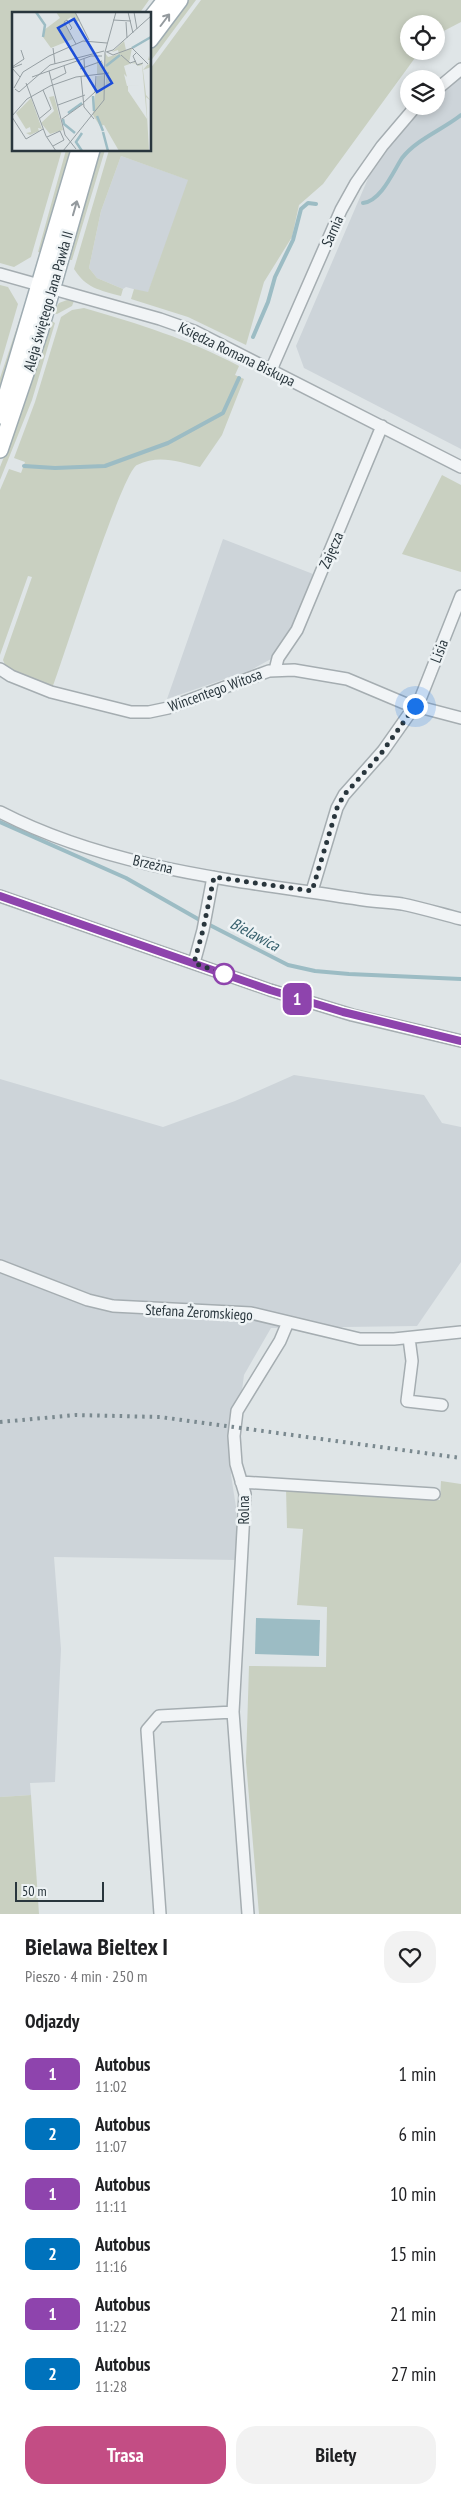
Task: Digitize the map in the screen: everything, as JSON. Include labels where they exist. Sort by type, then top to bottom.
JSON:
[{"type":"main road","points":[[151,18],[165,0]]},
{"type":"main road","points":[[151,39],[180,0]]},
{"type":"main road","name":"Aleja świętego Jana Pawła II","points":[[0,450],[23,388],[79,151]]},
{"type":"main road","name":"Aleja świętego Jana Pawła II","points":[[0,416],[92,151]]},
{"type":"street","points":[[445,83],[461,70]]},
{"type":"street","name":"Sarnia","points":[[272,370],[341,210],[356,182],[382,146],[408,115]]},
{"type":"street","name":"Księdza Romana Biskupa","points":[[0,274],[173,323],[211,339],[461,467]]},
{"type":"street","name":"Zajęcza","points":[[275,670],[278,658],[297,630],[382,426]]},
{"type":"street","name":"Lisia","points":[[415,706],[421,697],[461,596]]},
{"type":"street","name":"Wincentego Witosa","points":[[0,669],[11,676],[47,690],[131,712],[165,708],[275,670],[294,670],[347,679],[415,706],[461,718]]},
{"type":"street","points":[[312,891],[337,808],[344,795],[380,755],[415,706]]},
{"type":"street","name":"Brzeżna","points":[[0,812],[40,830],[93,849],[214,877],[402,904],[461,919]]},
{"type":"street","points":[[194,963],[214,877]]},
{"type":"street","points":[[0,896],[270,990],[343,1012],[461,1041]]},
{"type":"street","name":"Stefana Żeromskiego","points":[[0,1266],[75,1295],[113,1306],[233,1311],[262,1315],[355,1339],[379,1340],[461,1332]]},
{"type":"street","name":"Rolna","points":[[248,1914],[233,1712],[245,1494],[236,1464],[234,1436],[236,1411],[280,1341],[288,1322]]},
{"type":"street","points":[[409,1338],[412,1360],[407,1401],[442,1405]]},
{"type":"street","points":[[242,1482],[434,1494]]},
{"type":"street","points":[[160,1914],[147,1730],[159,1716],[233,1712]]},
{"type":"shaded area","points":[[461,70],[461,449],[304,368],[296,346],[382,146],[408,115],[445,115],[445,83]]},
{"type":"shaded area","points":[[121,156],[189,180],[148,293],[126,287],[123,289],[97,278],[89,268],[101,211]]},
{"type":"shaded area","points":[[223,539],[313,574],[293,624],[281,647],[271,659],[251,670],[167,699]]},
{"type":"shaded area","points":[[294,1075],[424,1095],[442,1123],[461,1127],[461,1262],[417,1326],[271,1328],[244,1375],[231,1475],[236,1507],[238,1560],[54,1557],[61,1649],[55,1782],[30,1783],[31,1795],[0,1797],[0,1079],[163,1127],[235,1101]]},
{"type":"green space","points":[[0,0],[149,0],[140,12],[12,12],[12,151],[62,151],[31,257],[14,267],[0,263]]},
{"type":"green space","points":[[189,0],[196,0],[151,61],[151,51]]},
{"type":"green space","points":[[201,0],[461,0],[461,22],[445,30],[445,15],[400,15],[400,60],[413,60],[406,70],[400,70],[400,78],[323,184],[299,205],[292,237],[264,282],[246,345],[188,317],[131,299],[134,289],[148,292],[188,180],[121,156],[101,211],[89,268],[97,278],[123,289],[121,296],[100,290],[88,284],[74,269],[109,151],[151,151],[151,68]]},
{"type":"green space","points":[[66,151],[72,151],[42,253],[38,252]]},
{"type":"green space","points":[[99,151],[105,151],[72,260],[67,260]]},
{"type":"green space","points":[[0,285],[8,287],[18,304],[0,366]]},
{"type":"green space","points":[[67,300],[74,301],[72,306],[57,314],[52,313],[59,303]]},
{"type":"green space","points":[[84,308],[144,326],[220,356],[239,366],[235,375],[244,379],[222,435],[200,467],[161,459],[137,465],[129,475],[106,531],[52,689],[29,681],[5,665],[3,660],[32,577],[28,576],[0,655],[0,490],[9,469],[21,473],[25,462],[14,458],[35,402],[61,317],[72,310]]},
{"type":"green space","points":[[22,312],[26,313],[0,396],[0,378]]},
{"type":"green space","points":[[50,320],[55,323],[32,400],[0,480],[0,467],[25,403]]},
{"type":"green space","points":[[442,475],[461,485],[461,572],[402,554]]},
{"type":"green space","points":[[441,1481],[461,1484],[461,1914],[259,1914],[246,1762],[249,1666],[326,1667],[327,1607],[297,1605],[303,1529],[287,1528],[286,1488],[440,1500]]},
{"type":"green space","points":[[31,1795],[39,1914],[0,1914],[0,1797]]},
{"type":"water","points":[[256,1618],[320,1620],[319,1656],[255,1654]]},
{"type":"waterway","points":[[363,203],[381,192],[408,151],[461,115]]},
{"type":"waterway","points":[[253,337],[268,302],[275,277],[293,240],[301,209],[308,203],[316,204]]},
{"type":"waterway","points":[[24,466],[55,468],[105,466],[168,443],[223,413],[239,378]]},
{"type":"waterway","name":"Bielawica","points":[[0,822],[126,878],[198,919],[288,965],[315,971],[349,974],[461,979]]},
{"type":"railway","points":[[0,1422],[76,1415],[160,1417],[461,1458]]},
{"type":"bus line","name":"1","points":[[0,896],[270,990],[380,1022],[461,1041]]},
{"type":"route","points":[[224,974],[194,963],[207,914],[214,877],[312,891],[337,808],[344,795],[380,755],[415,706]]}]
